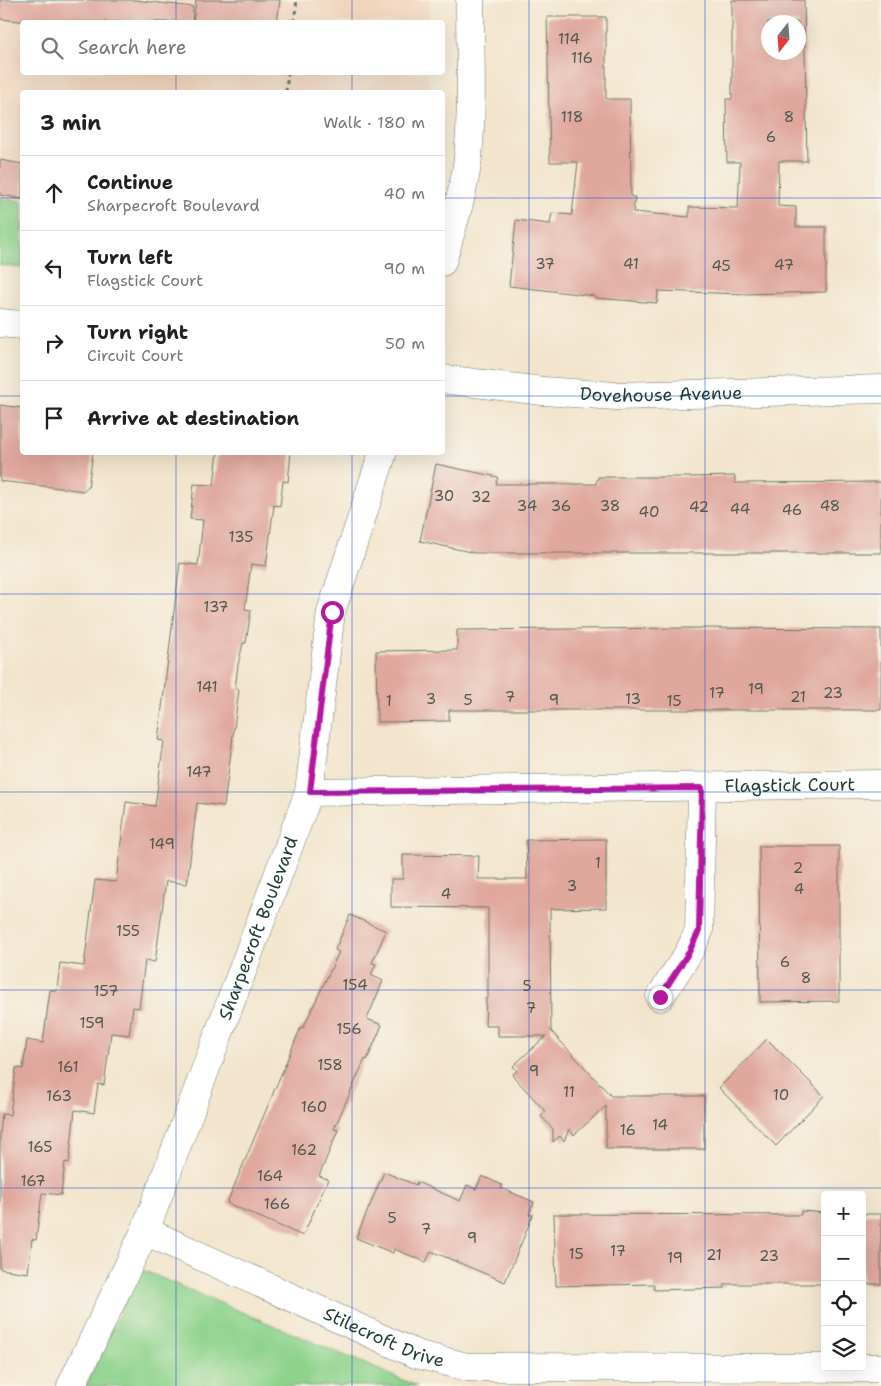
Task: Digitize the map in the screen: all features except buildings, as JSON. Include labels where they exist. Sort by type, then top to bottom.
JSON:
[{"type":"street","points":[[445,252],[460,200],[468,159],[470,0]]},
{"type":"street","points":[[0,323],[20,325]]},
{"type":"street","name":"Dovehouse Avenue","points":[[445,379],[543,391],[616,396],[881,389]]},
{"type":"street","name":"Sharpecroft Boulevard","points":[[71,1386],[145,1231],[310,792],[332,612],[381,455]]},
{"type":"street","name":"Flagstick Court","points":[[310,792],[881,784]]},
{"type":"street","points":[[660,997],[689,952],[699,931],[702,788]]},
{"type":"street","name":"Stilecroft Drive","points":[[145,1231],[416,1354],[467,1367],[881,1368]]},
{"type":"path","points":[[294,20],[297,0]]},
{"type":"path","points":[[286,90],[288,75]]},
{"type":"shaded area","points":[[0,0],[429,0],[429,20],[20,20],[20,75],[429,75],[429,90],[20,90],[20,268],[0,265]]},
{"type":"green space","points":[[0,198],[20,202],[20,268],[0,265]]},
{"type":"green space","points":[[140,1269],[417,1386],[86,1386]]},
{"type":"route","points":[[332,612],[316,728],[310,792],[702,788],[699,931],[689,952],[660,997]]}]
